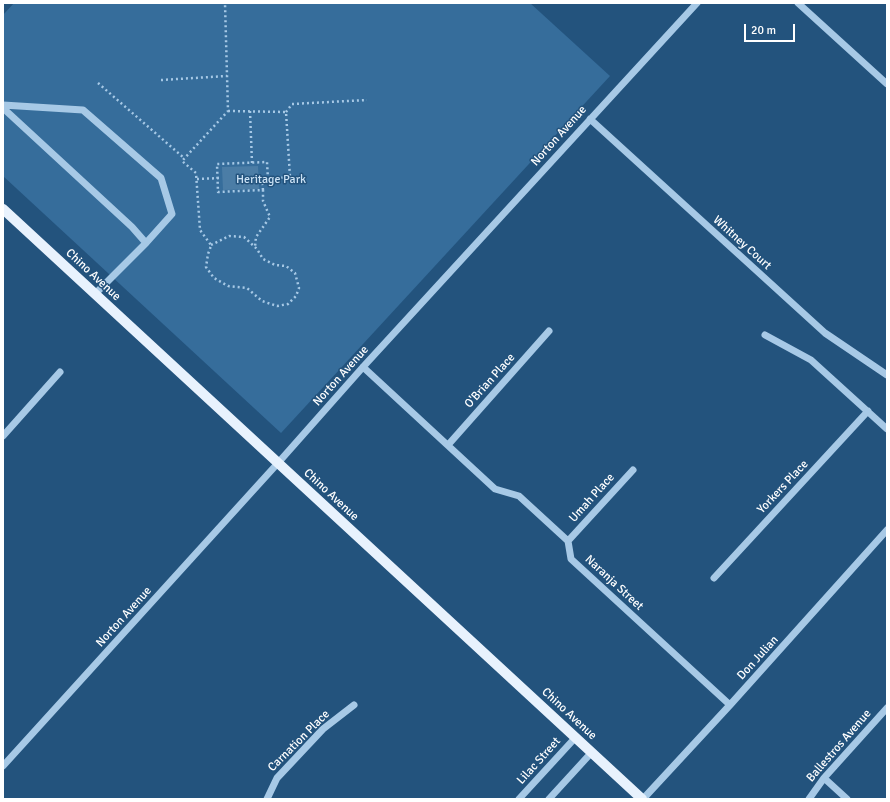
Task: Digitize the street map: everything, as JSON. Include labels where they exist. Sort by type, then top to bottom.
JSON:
[{"type":"main road","name":"Chino Avenue","points":[[3,209],[643,799]]},
{"type":"street","name":"Norton Avenue","points":[[3,766],[278,463],[363,367],[698,3]]},
{"type":"street","points":[[798,3],[887,84]]},
{"type":"street","points":[[3,106],[126,222],[146,243]]},
{"type":"street","points":[[3,106],[83,110],[161,178],[172,214],[146,243],[95,294]]},
{"type":"street","name":"Whitney Court","points":[[590,119],[825,333],[887,375]]},
{"type":"street","name":"O'Brian Place","points":[[448,445],[549,331]]},
{"type":"street","points":[[765,335],[811,360],[887,429]]},
{"type":"street","points":[[363,367],[495,489],[519,496],[568,541]]},
{"type":"street","points":[[3,436],[60,372]]},
{"type":"street","name":"Yorkers Place","points":[[714,578],[868,411]]},
{"type":"street","name":"Umah Place","points":[[568,541],[633,470]]},
{"type":"street","name":"Don Julian","points":[[643,799],[730,705],[887,530]]},
{"type":"street","name":"Naranja Street","points":[[568,541],[571,559],[730,705]]},
{"type":"street","name":"Carnation Place","points":[[267,799],[276,778],[323,730],[354,704]]},
{"type":"street","name":"Ballestros Avenue","points":[[809,799],[824,778],[887,708]]},
{"type":"street","name":"Lilac Street","points":[[519,799],[576,738]]},
{"type":"street","points":[[549,799],[592,752]]},
{"type":"street","points":[[824,778],[847,799]]},
{"type":"path","points":[[211,244],[200,230],[196,173],[182,161],[228,111],[225,3]]},
{"type":"path","points":[[161,80],[227,76]]},
{"type":"path","points":[[98,82],[184,158]]},
{"type":"path","points":[[255,247],[256,237],[270,217],[263,201],[262,179],[290,177],[286,112],[292,104],[367,100]]},
{"type":"path","points":[[228,111],[286,112]]},
{"type":"path","points":[[250,111],[252,163]]},
{"type":"path","points":[[263,190],[218,192],[217,164],[267,162],[268,179]]},
{"type":"path","points":[[197,179],[222,178]]},
{"type":"path","points":[[229,236],[244,237],[255,247],[263,259],[274,265],[286,266],[295,273],[300,288],[296,296],[288,304],[277,306],[262,301],[247,288],[228,286],[214,278],[206,267],[211,244],[229,236]]},
{"type":"green space","name":"Heritage Park","points":[[14,3],[530,3],[610,76],[281,433],[3,176],[3,15]]},
{"type":"building","points":[[258,166],[259,189],[223,190],[222,167]]}]
